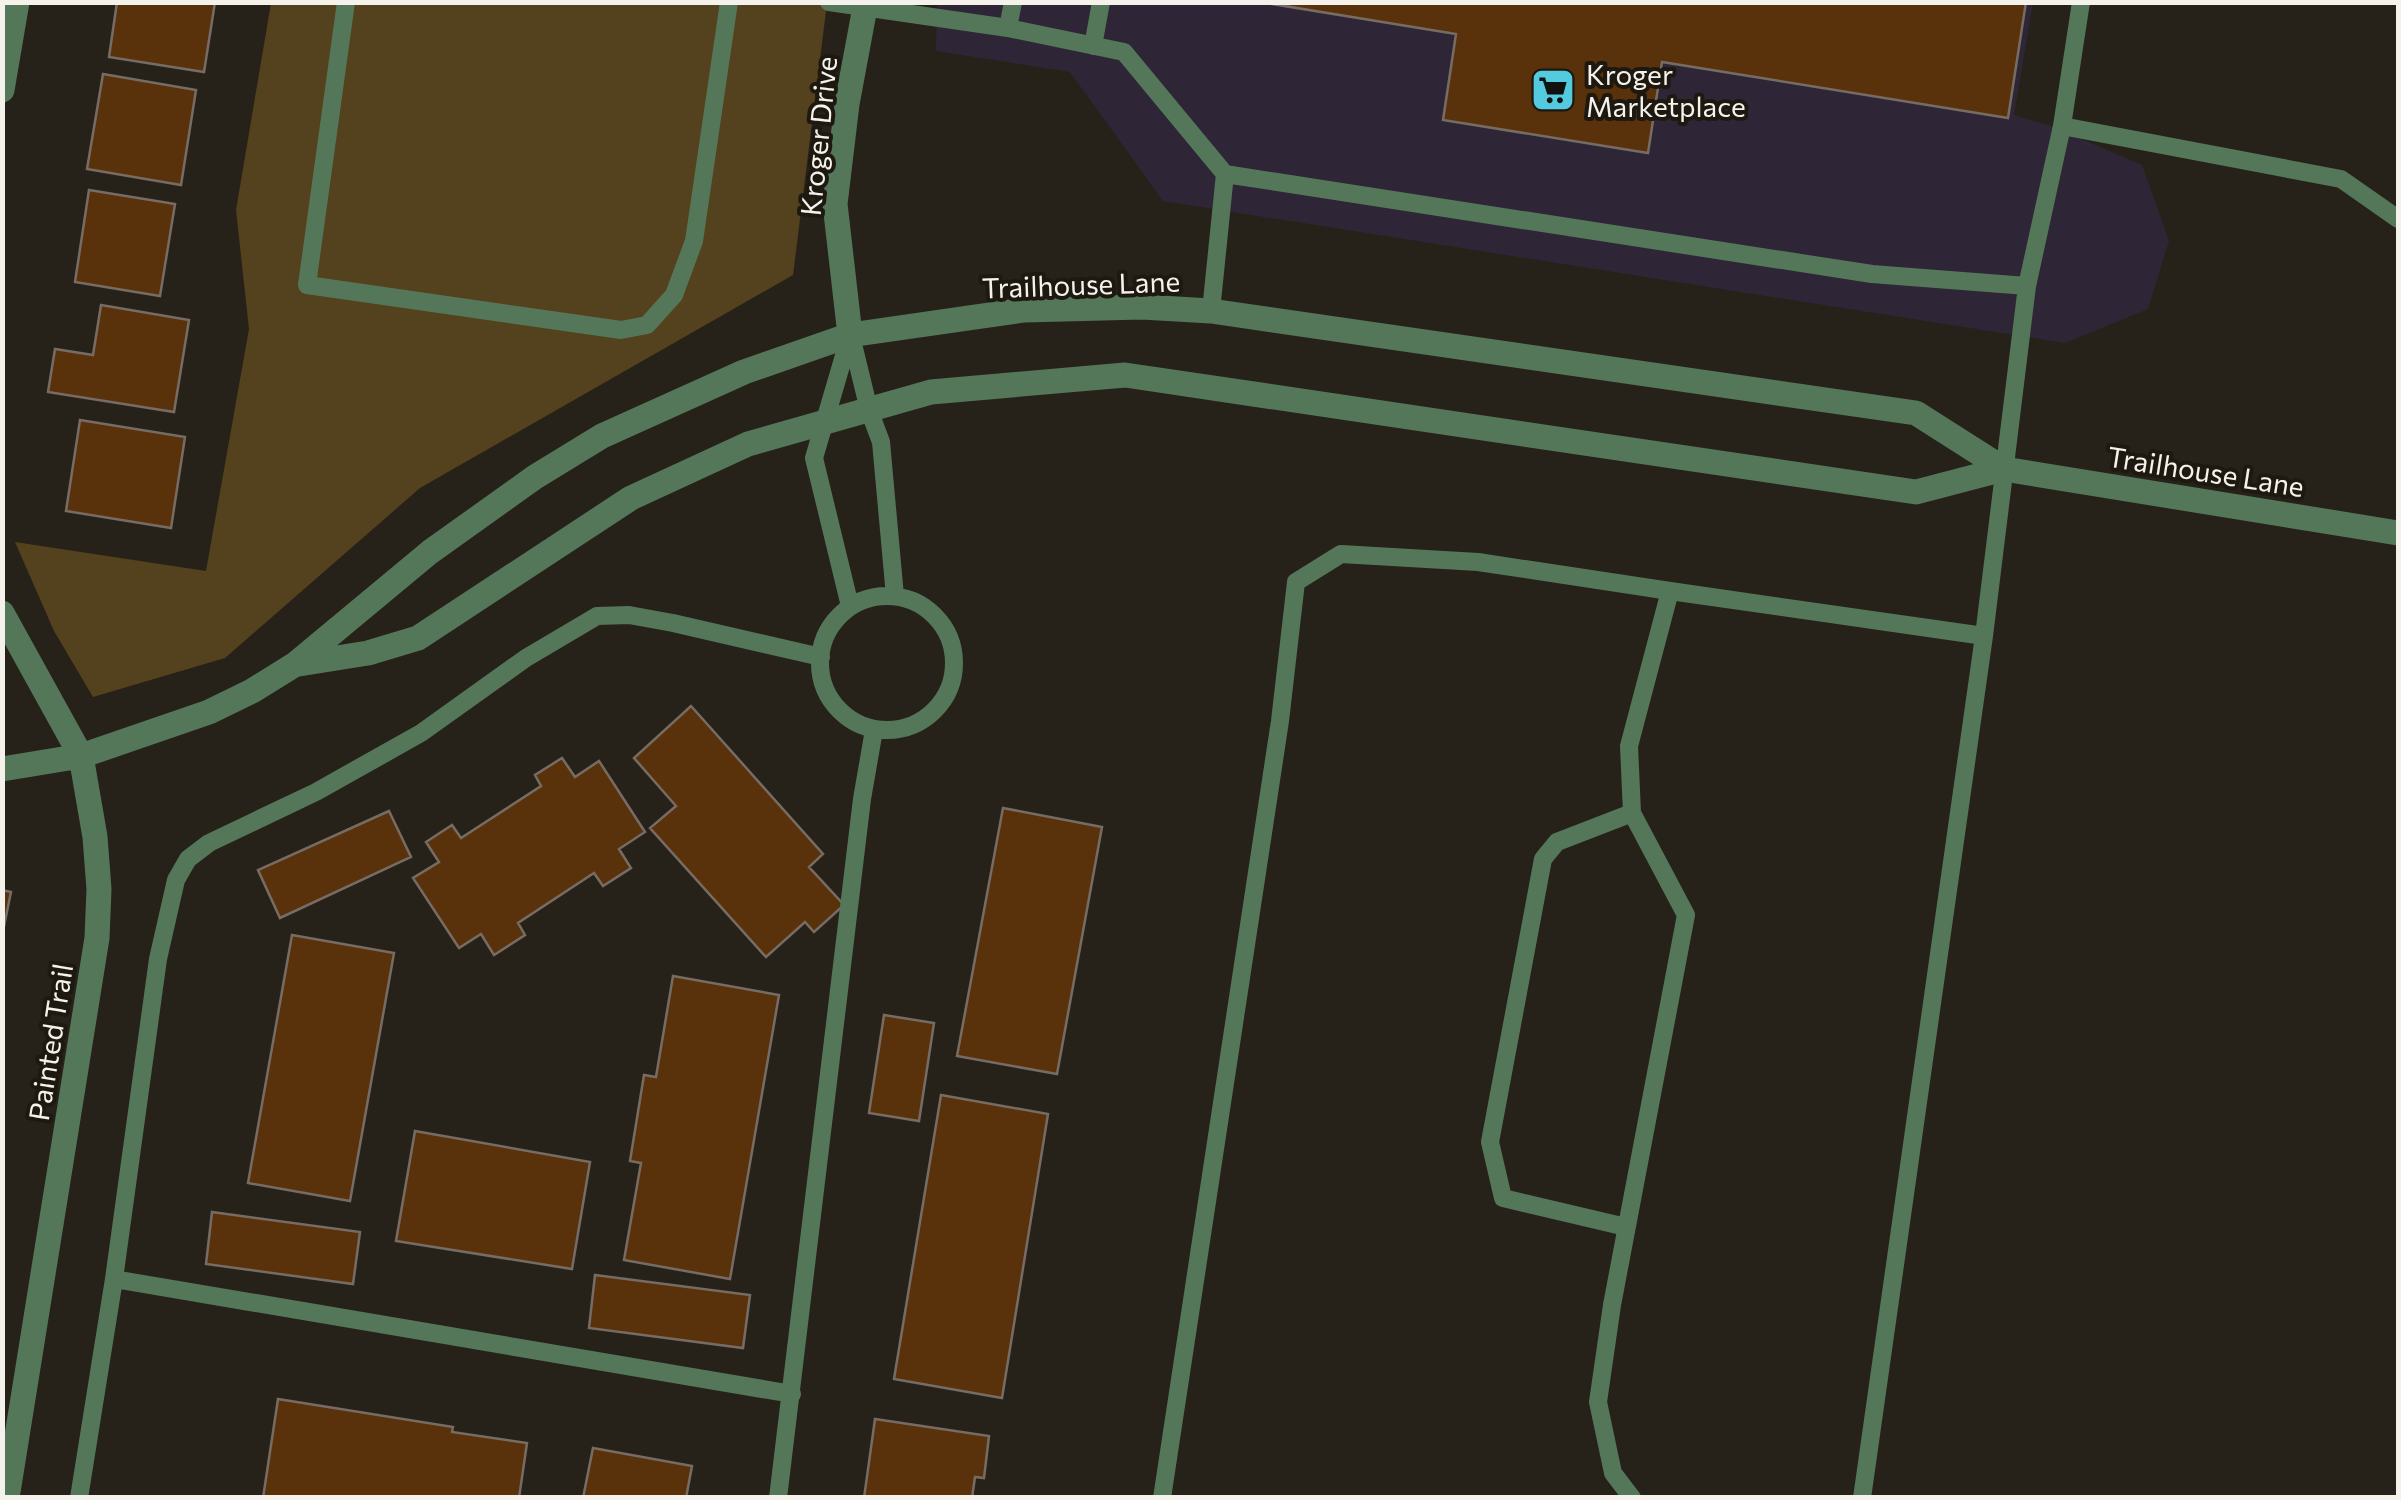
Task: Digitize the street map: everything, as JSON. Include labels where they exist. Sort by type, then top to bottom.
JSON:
[{"type":"street","points":[[2,90],[16,2]]},
{"type":"street","name":"Kroger Drive","points":[[850,336],[835,204],[847,104],[865,6]]},
{"type":"street","name":"Trailhouse Lane","points":[[2,769],[81,756],[210,712],[294,665],[454,534],[535,478],[602,436],[744,372],[850,336],[1024,310],[1142,307],[1211,311],[1916,413],[2004,468],[2398,533]]},
{"type":"street","name":"Trailhouse Lane","points":[[294,665],[368,652],[418,638],[631,498],[748,444],[931,392],[1125,375],[1916,492],[2004,468]]},
{"type":"street","name":"Painted Trail","points":[[2,613],[81,756],[96,837],[99,889],[97,938],[7,1498]]},
{"type":"lane","points":[[346,2],[307,285],[621,330],[646,324],[674,295],[694,242],[729,2]]},
{"type":"lane","points":[[830,2],[1008,28],[1124,52],[1225,174],[1872,274],[2026,286]]},
{"type":"lane","points":[[1008,28],[1013,2]]},
{"type":"lane","points":[[1093,46],[1101,2]]},
{"type":"lane","points":[[1862,1498],[1984,636],[2026,286],[2062,126],[2081,2]]},
{"type":"lane","points":[[2062,126],[2341,179],[2398,219]]},
{"type":"lane","points":[[1211,311],[1225,174]]},
{"type":"lane","points":[[850,336],[881,442],[894,596]]},
{"type":"lane","points":[[850,336],[814,458],[850,606]]},
{"type":"lane","points":[[1162,1498],[1280,721],[1296,582],[1340,554],[1478,562],[1984,636]]},
{"type":"lane","points":[[1632,1498],[1613,1473],[1598,1402],[1626,1228],[1686,915],[1632,813],[1629,746],[1670,592]]},
{"type":"lane","points":[[894,596],[917,602],[934,614],[948,632],[954,652],[954,674],[948,695],[935,712],[896,731],[874,730],[854,722],[836,708],[824,688],[820,657],[834,622],[850,606],[872,597],[894,596]]},
{"type":"lane","points":[[79,1498],[158,959],[176,880],[188,858],[209,843],[316,792],[421,733],[526,658],[597,616],[630,615],[673,622],[820,657]]},
{"type":"lane","points":[[778,1498],[874,730]]},
{"type":"lane","points":[[1626,1228],[1503,1198],[1490,1142],[1543,859],[1557,842],[1632,813]]},
{"type":"lane","points":[[114,1279],[792,1394]]},
{"type":"shaded area","points":[[937,2],[2033,3],[2014,115],[2051,126],[2142,165],[2169,241],[2148,309],[2065,343],[1163,201],[1070,72],[936,51]]},
{"type":"shaded area","points":[[271,3],[827,3],[793,275],[420,488],[225,658],[93,697],[54,631],[15,542],[206,571],[249,329],[236,210]]},
{"type":"building","points":[[117,2],[215,2],[204,72],[109,57]]},
{"type":"building","name":"Kroger Marketplace","points":[[1260,2],[2026,2],[2008,118],[1662,62],[1648,153],[1443,120],[1456,34]]},
{"type":"building","points":[[103,74],[196,90],[181,185],[87,169]]},
{"type":"building","points":[[89,190],[175,204],[160,296],[75,282]]},
{"type":"building","points":[[101,305],[189,320],[174,412],[48,392],[55,349],[93,355]]},
{"type":"building","points":[[80,420],[185,437],[171,528],[66,511]]},
{"type":"building","points":[[691,706],[823,854],[809,867],[844,905],[814,932],[805,922],[766,957],[650,828],[676,806],[634,758]]},
{"type":"building","points":[[562,758],[575,777],[599,761],[645,832],[619,849],[631,868],[603,886],[594,873],[518,923],[525,935],[494,955],[481,934],[459,948],[413,878],[439,862],[426,842],[452,825],[461,838],[541,786],[535,775]]},
{"type":"building","points":[[1003,808],[1102,827],[1057,1074],[957,1056]]},
{"type":"building","points":[[389,811],[411,857],[280,918],[258,870]]},
{"type":"building","points":[[2,890],[11,892],[2,936]]},
{"type":"building","points":[[292,935],[394,953],[350,1201],[248,1183]]},
{"type":"building","points":[[673,976],[779,995],[730,1279],[624,1260],[641,1163],[630,1161],[644,1075],[656,1077]]},
{"type":"building","points":[[884,1015],[934,1023],[919,1121],[869,1113]]},
{"type":"building","points":[[941,1095],[1048,1114],[1002,1398],[894,1379]]},
{"type":"building","points":[[415,1131],[590,1162],[572,1269],[396,1241]]},
{"type":"building","points":[[212,1212],[360,1232],[353,1284],[206,1264]]},
{"type":"building","points":[[595,1275],[750,1295],[743,1348],[589,1328]]},
{"type":"building","points":[[278,1399],[527,1443],[519,1498],[263,1498]]},
{"type":"building","points":[[875,1419],[989,1436],[984,1478],[975,1477],[972,1498],[864,1498]]},
{"type":"building","points":[[593,1448],[692,1466],[686,1498],[583,1498]]},
{"type":"place","name":"Kroger Marketplace","points":[[1553,90]]}]
